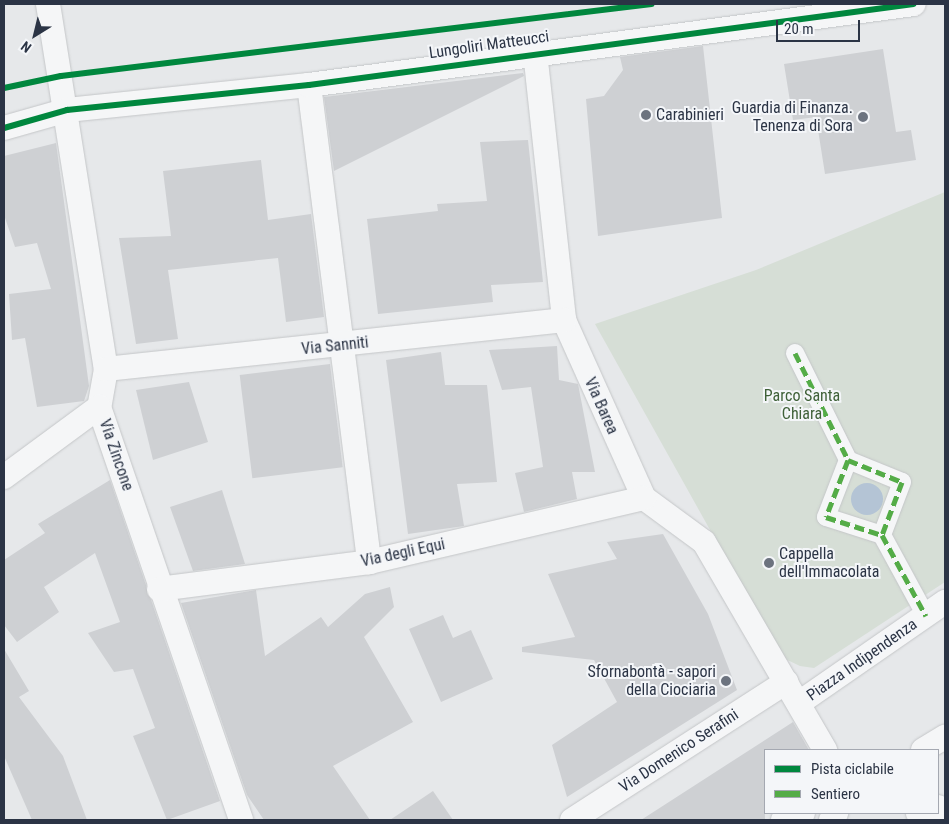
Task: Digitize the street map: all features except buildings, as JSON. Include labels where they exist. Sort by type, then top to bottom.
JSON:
[{"type":"street","name":"Via Zincone","points":[[48,4],[67,110],[106,369],[99,407],[118,451],[159,589],[241,820]]},
{"type":"street","name":"Lungoliri Matteucci","points":[[4,128],[67,110],[309,85],[536,52],[914,4]]},
{"type":"street","name":"Via Barea","points":[[536,52],[564,320],[644,498],[704,542],[799,703]]},
{"type":"street","points":[[309,85],[369,562]]},
{"type":"street","name":"Via Sanniti","points":[[106,369],[342,346],[564,320]]},
{"type":"street","points":[[795,353],[848,460],[902,482],[882,535]]},
{"type":"street","points":[[4,477],[99,407]]},
{"type":"street","points":[[848,460],[826,516],[882,535],[926,616]]},
{"type":"street","name":"Via degli Equi","points":[[159,589],[369,562],[644,498]]},
{"type":"street","name":"Piazza Indipendenza","points":[[824,749],[799,703],[945,602]]},
{"type":"street","name":"Via Domenico Serafini","points":[[572,820],[786,682]]},
{"type":"street","points":[[925,749],[945,737]]},
{"type":"street","points":[[783,820],[800,814]]},
{"type":"green space","name":"Parco Santa Chiara","points":[[945,192],[945,582],[814,668],[800,666],[781,657],[595,324],[756,270]]},
{"type":"water","points":[[867,483],[873,484],[878,488],[882,493],[882,505],[878,510],[873,514],[867,515],[861,514],[856,510],[852,505],[851,499],[852,493],[856,488],[861,484]]},
{"type":"marked path","points":[[795,353],[848,460],[902,482],[882,535]]},
{"type":"marked path","points":[[848,460],[826,517],[882,535],[926,616]]},
{"type":"cycle path","points":[[4,88],[61,76],[652,4]]},
{"type":"cycle path","points":[[4,128],[67,110],[309,85],[914,4]]},
{"type":"place","name":"Carabinieri","points":[[646,115]]},
{"type":"place","name":"Guardia di Finanza. Tenenza di Sora","points":[[863,117]]},
{"type":"place","name":"Cappella dell'Immacolata","points":[[769,563]]},
{"type":"place","name":"Sfornabontà - sapori della Ciociaria","points":[[726,681]]}]
